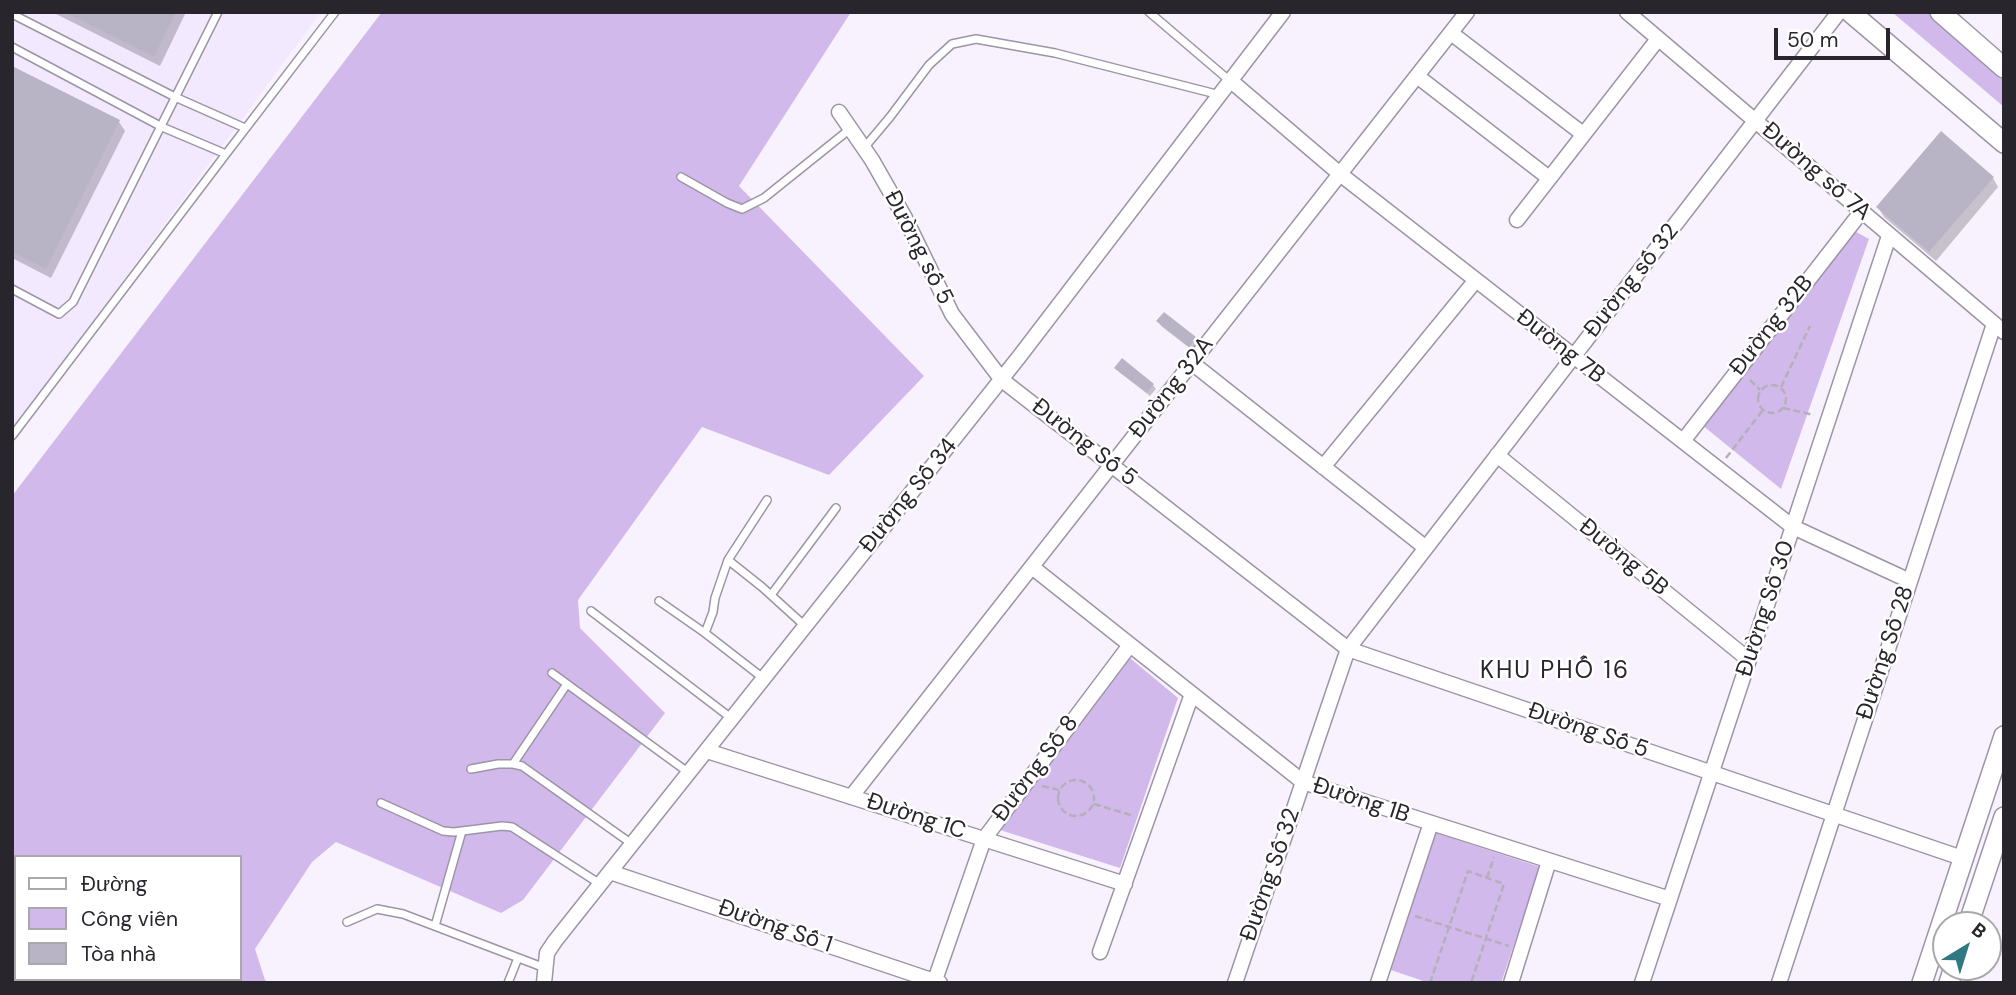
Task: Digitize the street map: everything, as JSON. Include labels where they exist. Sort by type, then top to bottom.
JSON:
[{"type":"main road","points":[[1850,12],[2004,143]]},
{"type":"main road","points":[[1940,12],[2004,68]]},
{"type":"main road","points":[[1922,983],[2004,736]]},
{"type":"main road","points":[[1975,911],[1996,866],[2004,817]]},
{"type":"street","name":"Đường Số 34","points":[[544,975],[547,953],[555,941],[1002,380],[1283,12]]},
{"type":"street","name":"Đường 32A","points":[[851,797],[1467,12]]},
{"type":"street","name":"Đường số 7A","points":[[1627,12],[1999,328]]},
{"type":"street","name":"Đường số 32","points":[[1348,649],[1839,12]]},
{"type":"street","points":[[1451,33],[1583,134]]},
{"type":"street","points":[[1517,220],[1658,39]]},
{"type":"street","points":[[1417,76],[1549,178]]},
{"type":"street","name":"Đường 7B","points":[[1231,82],[1340,174],[1793,527],[1910,582]]},
{"type":"street","name":"Đường số 5","points":[[839,112],[864,148],[905,218],[951,314],[1002,380]]},
{"type":"street","name":"Đường 32B","points":[[1683,441],[1863,211]]},
{"type":"street","name":"Đường Số 30","points":[[1642,983],[1889,236]]},
{"type":"street","points":[[1323,467],[1476,281]]},
{"type":"street","name":"Đường Số 28","points":[[1779,983],[1910,582],[1999,328]]},
{"type":"street","points":[[1192,363],[1426,548]]},
{"type":"street","name":"Đường Số 5","points":[[1002,380],[1348,649],[1965,859]]},
{"type":"street","name":"Đường 5B","points":[[1497,455],[1749,660]]},
{"type":"street","name":"Đường 1B","points":[[1032,567],[1303,782],[1670,899]]},
{"type":"street","name":"Đường Số 8","points":[[936,982],[984,839],[1130,645]]},
{"type":"street","name":"Đường Số 32","points":[[1235,983],[1348,649]]},
{"type":"street","points":[[1100,952],[1192,694]]},
{"type":"street","name":"Đường 1C","points":[[707,751],[1125,884]]},
{"type":"street","points":[[1383,981],[1431,823]]},
{"type":"street","points":[[1511,983],[1549,861]]},
{"type":"street","name":"Đường Số 1","points":[[610,872],[936,982]]},
{"type":"lane","points":[[12,289],[59,314],[72,302],[218,12]]},
{"type":"lane","points":[[12,436],[16,425],[335,12]]},
{"type":"lane","points":[[1149,12],[1231,82]]},
{"type":"lane","points":[[1160,21],[1167,12]]},
{"type":"lane","points":[[12,14],[175,97],[246,128]]},
{"type":"lane","points":[[864,148],[929,65],[952,44],[975,39],[1055,53],[1220,95]]},
{"type":"lane","points":[[12,47],[162,127],[226,154]]},
{"type":"lane","points":[[681,177],[742,209],[764,198],[850,128]]},
{"type":"lane","points":[[705,633],[728,560],[766,500]]},
{"type":"lane","points":[[771,595],[836,508]]},
{"type":"lane","points":[[728,560],[805,626]]},
{"type":"lane","points":[[659,601],[764,679]]},
{"type":"lane","points":[[591,611],[732,719]]},
{"type":"lane","points":[[552,673],[689,773]]},
{"type":"lane","points":[[513,764],[567,684]]},
{"type":"lane","points":[[471,769],[498,764],[522,766],[632,844]]},
{"type":"lane","points":[[381,803],[443,831],[512,827],[600,884]]},
{"type":"lane","points":[[435,926],[462,831]]},
{"type":"lane","points":[[347,922],[377,909],[403,914],[518,958],[544,975]]},
{"type":"lane","points":[[508,983],[518,958]]},
{"type":"path","points":[[1780,387],[1810,326]]},
{"type":"path","points":[[1771,384],[1780,387],[1787,399],[1783,408],[1776,413],[1763,410],[1757,402],[1760,390],[1771,384]]},
{"type":"path","points":[[1783,408],[1829,418]]},
{"type":"path","points":[[1718,469],[1763,410]]},
{"type":"path","points":[[1079,780],[1090,786],[1094,804],[1087,814],[1069,816],[1060,808],[1059,790],[1067,782],[1079,780]]},
{"type":"path","points":[[1094,804],[1147,821]]},
{"type":"path","points":[[1487,878],[1498,844]]},
{"type":"path","points":[[1430,983],[1468,871],[1504,884],[1471,983]]},
{"type":"path","points":[[1402,912],[1521,950]]},
{"type":"shaded area","points":[[12,12],[321,12],[12,431]]},
{"type":"green space","points":[[382,12],[851,12],[739,186],[924,376],[829,475],[702,427],[578,600],[580,628],[665,713],[523,900],[501,913],[336,842],[312,862],[255,949],[265,980],[271,983],[12,983],[12,496]]},
{"type":"green space","points":[[1892,12],[1928,12],[2004,76],[2004,107]]},
{"type":"green space","points":[[1849,228],[1869,239],[1781,489],[1702,425]]},
{"type":"green space","points":[[1130,658],[1178,698],[1120,868],[1000,830]]},
{"type":"green space","points":[[1436,833],[1540,867],[1501,983],[1429,983],[1391,970]]},
{"type":"building","points":[[64,12],[176,12],[154,57]]},
{"type":"building","points":[[12,66],[120,120],[46,269],[12,252]]},
{"type":"building","points":[[1941,131],[1994,177],[1929,252],[1876,207]]},
{"type":"building","points":[[1164,312],[1196,337],[1189,347],[1156,321]]},
{"type":"building","points":[[1122,358],[1154,384],[1147,393],[1114,368]]},
{"type":"district","name":"KHU PHỐ 16","points":[[1555,672]]}]
